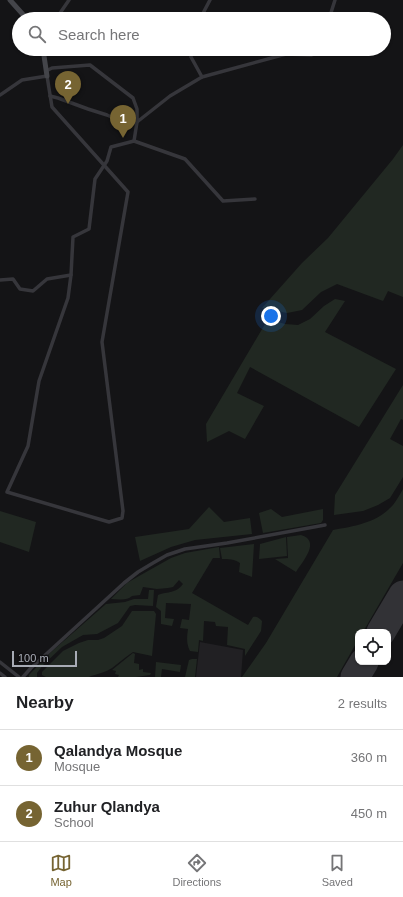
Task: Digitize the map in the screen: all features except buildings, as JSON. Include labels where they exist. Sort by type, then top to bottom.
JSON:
[{"type":"street","points":[[10,0],[21,12]]},
{"type":"street","points":[[61,12],[69,0]]},
{"type":"street","points":[[204,12],[210,0]]},
{"type":"street","points":[[331,12],[335,0]]},
{"type":"street","points":[[44,56],[52,106],[104,166],[128,192],[102,342],[123,511],[122,518],[109,522],[7,492],[28,446],[39,381],[68,298],[73,237],[89,228],[95,179],[104,166],[107,161],[111,147],[134,141],[185,159],[223,201],[255,199]]},
{"type":"street","points":[[191,56],[202,77]]},
{"type":"street","points":[[50,96],[108,115],[127,124],[137,122],[170,96],[202,77],[279,56]]},
{"type":"street","points":[[0,96],[22,80],[46,73],[52,68],[90,65],[133,98],[137,108],[137,122],[134,141]]},
{"type":"street","points":[[0,280],[13,280],[20,289],[34,291],[47,279],[71,275]]},
{"type":"street","points":[[23,677],[124,583],[138,572],[167,556],[185,549],[325,525]]},
{"type":"street","points":[[0,662],[19,677]]},
{"type":"street","points":[[0,673],[6,677]]},
{"type":"shaded area","points":[[403,145],[403,297],[388,291],[383,301],[337,284],[321,292],[302,310],[287,313],[262,308],[302,263],[328,238]]},
{"type":"shaded area","points":[[335,299],[345,301],[325,332],[396,369],[359,427],[250,367],[237,393],[264,406],[245,439],[229,431],[207,442],[206,424],[268,319],[285,324],[298,325],[310,319],[324,306]]},
{"type":"shaded area","points":[[403,385],[403,420],[401,419],[390,439],[403,446],[403,477],[390,498],[378,505],[363,511],[334,515],[335,495]]},
{"type":"shaded area","points":[[403,489],[403,563],[365,629],[355,629],[355,645],[337,677],[242,677],[266,643],[333,530],[373,520],[387,511]]},
{"type":"shaded area","points":[[209,507],[224,522],[250,518],[252,534],[195,540],[171,547],[140,561],[135,537],[189,529]]},
{"type":"shaded area","points":[[271,509],[282,517],[323,509],[323,520],[321,523],[263,533],[259,513]]},
{"type":"shaded area","points":[[0,511],[36,522],[29,552],[0,542]]},
{"type":"shaded area","points":[[301,535],[307,538],[310,542],[310,546],[309,552],[296,572],[275,559],[288,558],[287,537]]},
{"type":"shaded area","points":[[286,537],[287,556],[259,559],[260,544]]},
{"type":"shaded area","points":[[254,544],[252,577],[239,572],[240,563],[222,559],[220,548]]},
{"type":"shaded area","points":[[219,547],[220,558],[213,558],[192,593],[248,625],[253,617],[256,617],[262,621],[261,631],[245,656],[245,649],[227,645],[228,627],[216,626],[215,622],[204,621],[203,641],[199,640],[198,652],[190,651],[187,643],[188,629],[180,628],[182,619],[189,620],[191,604],[166,603],[165,618],[174,619],[172,626],[161,624],[161,611],[156,607],[158,595],[172,592],[180,587],[183,584],[179,580],[173,587],[157,589],[143,587],[140,595],[125,599],[111,599],[127,583],[171,558],[185,553]]},
{"type":"shaded area","points":[[149,590],[154,590],[153,606],[130,606],[118,623],[97,634],[83,635],[62,647],[43,665],[37,673],[37,677],[29,677],[29,675],[50,653],[106,604],[125,602],[134,599],[148,599]]},
{"type":"shaded area","points":[[132,611],[154,611],[156,614],[152,656],[133,652],[110,669],[89,677],[46,677],[42,675],[42,672],[63,651],[88,640],[98,640],[104,638],[122,626]]},
{"type":"shaded area","points":[[200,642],[243,650],[241,677],[196,677]]},
{"type":"shaded area","points":[[133,653],[135,654],[134,663],[139,664],[139,670],[143,669],[143,672],[151,673],[150,675],[118,677],[119,675],[115,674],[116,671],[112,670]]},
{"type":"shaded area","points":[[197,659],[195,677],[185,677],[189,660]]},
{"type":"shaded area","points":[[156,662],[181,665],[180,672],[162,669],[161,677],[155,677]]},
{"type":"runway","points":[[383,629],[403,595]]},
{"type":"runway","points":[[355,677],[362,665]]},
{"type":"place","name":"Zuhur Qlandya","points":[[68,104]]},
{"type":"place","name":"Qalandya Mosque","points":[[123,138]]}]
